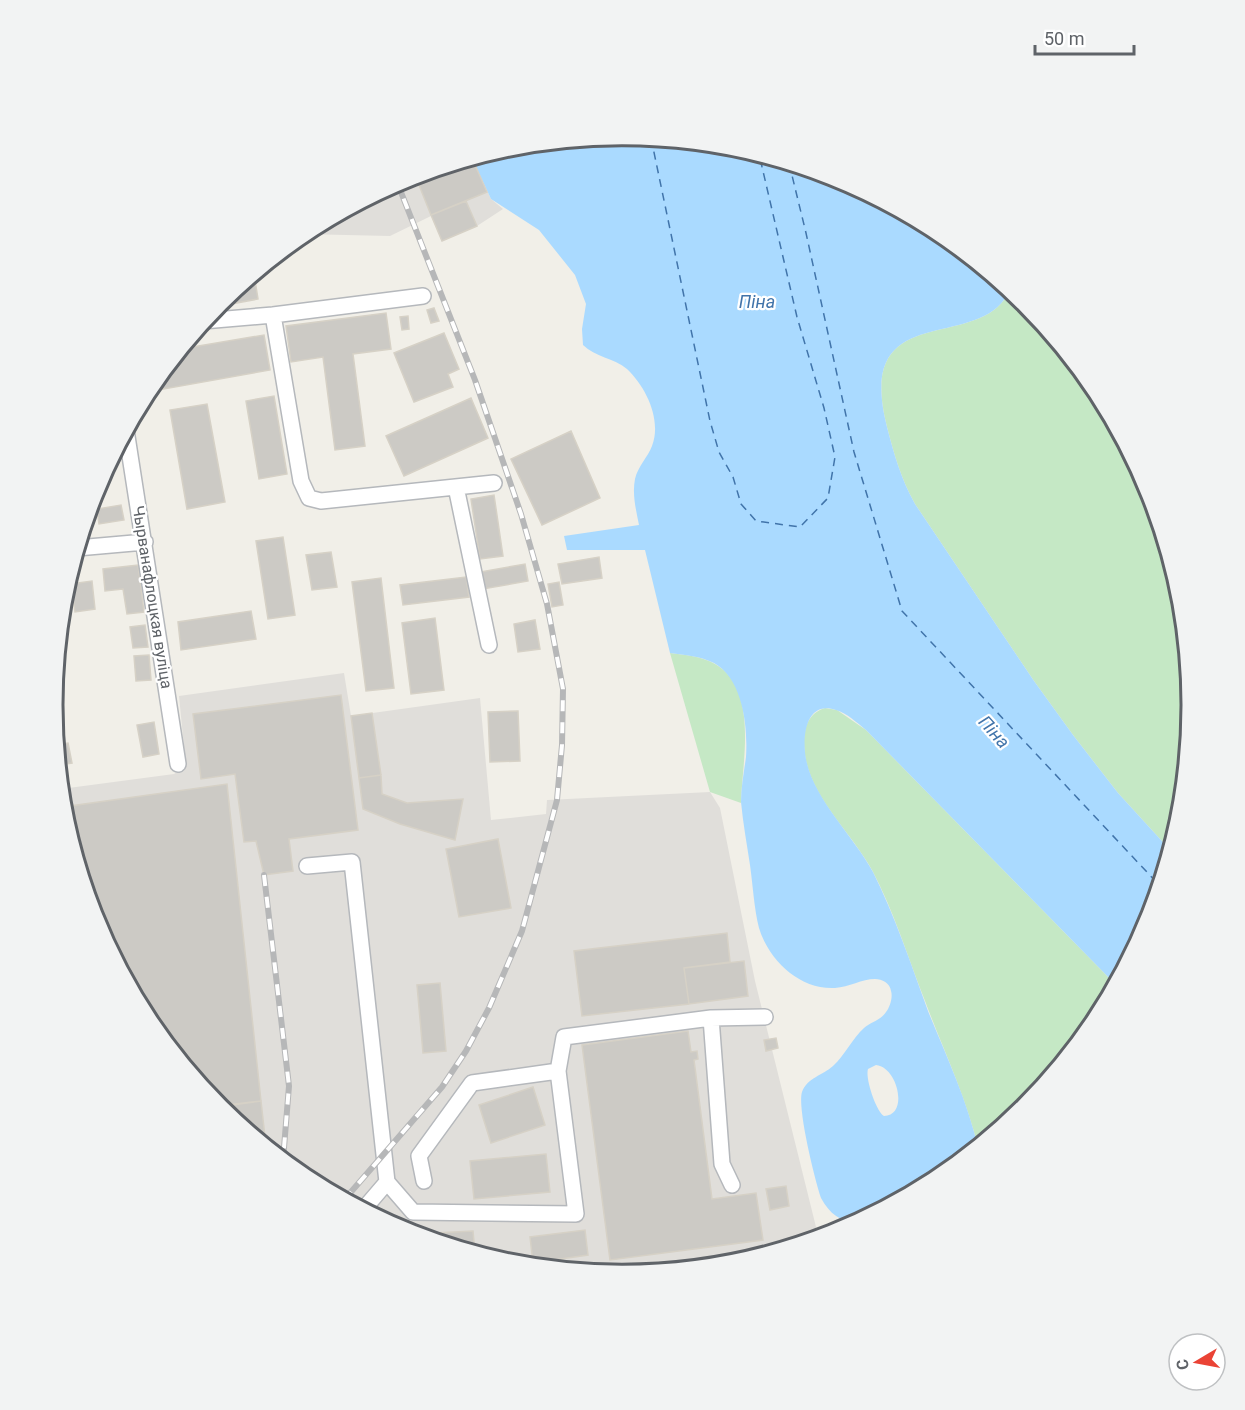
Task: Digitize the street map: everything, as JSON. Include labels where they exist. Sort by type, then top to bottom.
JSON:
[{"type":"street","points":[[217,320],[423,296]]},
{"type":"street","points":[[273,315],[301,481],[309,498],[321,501],[494,483]]},
{"type":"street","name":"Чырванафлоцкая вуліца","points":[[128,444],[178,764]]},
{"type":"street","points":[[456,487],[489,645]]},
{"type":"street","points":[[86,547],[145,542]]},
{"type":"street","points":[[307,866],[352,862],[387,1182],[413,1212],[576,1214],[558,1071],[564,1037],[711,1018],[765,1017]]},
{"type":"street","points":[[711,1018],[722,1164],[732,1185]]},
{"type":"street","points":[[424,1181],[419,1156],[472,1083],[558,1071]]},
{"type":"street","points":[[369,1204],[387,1182]]},
{"type":"shaded area","points":[[476,166],[491,199],[503,209],[477,226],[442,241],[431,216],[390,236],[321,234],[343,220],[408,188]]},
{"type":"shaded area","points":[[344,673],[351,716],[480,698],[491,820],[546,814],[547,800],[710,792],[720,808],[755,981],[817,1230],[732,1254],[659,1263],[586,1263],[513,1254],[443,1235],[375,1207],[312,1170],[254,1126],[202,1074],[157,1016],[138,985],[106,919],[93,885],[74,814],[70,788],[174,774],[186,767],[179,696]]},
{"type":"green space","points":[[1005,297],[1043,336],[1088,394],[1124,458],[1152,525],[1171,596],[1181,668],[1181,742],[1177,778],[1164,844],[1118,793],[1034,681],[915,504],[892,447],[881,386],[888,359],[904,343],[926,333],[975,320],[996,309]]},
{"type":"green space","points":[[670,653],[710,661],[729,675],[738,690],[745,728],[741,803],[710,792]]},
{"type":"green space","points":[[825,708],[837,710],[866,730],[1110,979],[1088,1016],[1043,1074],[1018,1101],[976,1139],[961,1091],[887,902],[872,870],[826,804],[811,776],[806,761],[804,737],[808,722],[817,711]]},
{"type":"water","name":"Піна","points":[[622,146],[696,150],[732,156],[802,175],[870,203],[933,240],[963,261],[1005,297],[996,309],[975,320],[926,333],[904,343],[888,359],[881,386],[892,447],[915,504],[1034,681],[1118,793],[1164,844],[1139,919],[1110,979],[866,730],[840,711],[826,708],[818,710],[812,716],[808,723],[805,741],[810,774],[825,803],[865,858],[881,889],[962,1095],[976,1139],[902,1190],[844,1219],[836,1216],[821,1198],[804,1128],[802,1092],[811,1080],[837,1062],[864,1028],[884,1015],[891,1002],[890,988],[885,982],[875,979],[835,988],[810,984],[798,979],[788,971],[770,952],[759,928],[755,905],[741,802],[746,732],[742,705],[732,680],[714,663],[692,656],[670,653],[645,550],[567,550],[564,536],[639,525],[634,485],[638,470],[655,436],[650,404],[646,394],[627,369],[583,345],[582,329],[586,304],[575,275],[539,230],[491,199],[476,166],[513,156],[549,150]],"holes":[[[876,1065],[884,1068],[890,1074],[898,1091],[898,1100],[892,1114],[884,1116],[875,1101],[867,1073],[868,1069]]]},
{"type":"building","points":[[475,166],[487,192],[431,215],[419,184]]},
{"type":"building","points":[[466,201],[477,226],[442,241],[431,215]]},
{"type":"building","points":[[255,283],[258,299],[233,304]]},
{"type":"building","points":[[434,308],[439,321],[431,323],[427,310]]},
{"type":"building","points":[[386,313],[391,349],[353,354],[365,446],[335,450],[323,357],[291,362],[286,326]]},
{"type":"building","points":[[408,316],[409,329],[402,330],[400,317]]},
{"type":"building","points":[[444,333],[459,369],[448,374],[453,387],[414,402],[394,353]]},
{"type":"building","points":[[264,335],[270,370],[160,390],[193,347]]},
{"type":"building","points":[[274,396],[287,474],[259,479],[246,401]]},
{"type":"building","points":[[471,398],[488,438],[404,476],[386,436]]},
{"type":"building","points":[[207,404],[225,502],[187,509],[170,410]]},
{"type":"building","points":[[571,431],[600,498],[542,525],[511,459]]},
{"type":"building","points":[[494,495],[503,556],[480,559],[471,499]]},
{"type":"building","points":[[121,505],[124,520],[99,524],[99,509]]},
{"type":"building","points":[[283,537],[295,615],[268,619],[256,541]]},
{"type":"building","points":[[331,552],[337,587],[312,590],[306,555]]},
{"type":"building","points":[[599,557],[602,578],[562,584],[558,564]]},
{"type":"building","points":[[525,564],[528,581],[483,589],[480,572]]},
{"type":"building","points":[[138,565],[144,612],[127,614],[123,589],[105,591],[103,569]]},
{"type":"building","points":[[466,577],[469,597],[403,605],[400,585]]},
{"type":"building","points":[[381,578],[394,688],[366,691],[352,582]]},
{"type":"building","points":[[92,581],[95,609],[75,612],[73,600],[77,583]]},
{"type":"building","points":[[559,582],[563,605],[552,607],[548,584]]},
{"type":"building","points":[[251,611],[256,639],[181,650],[178,622]]},
{"type":"building","points":[[435,618],[444,690],[411,694],[402,623]]},
{"type":"building","points":[[535,620],[540,649],[518,652],[514,624]]},
{"type":"building","points":[[145,625],[148,647],[133,648],[130,627]]},
{"type":"building","points":[[149,655],[151,680],[136,681],[134,656]]},
{"type":"building","points":[[341,695],[358,830],[289,839],[293,871],[264,875],[256,841],[244,842],[235,774],[201,779],[193,714]]},
{"type":"building","points":[[518,711],[520,761],[490,762],[488,712]]},
{"type":"building","points":[[372,713],[381,775],[359,778],[351,716]]},
{"type":"building","points":[[154,722],[159,754],[143,757],[137,725]]},
{"type":"building","points":[[68,743],[72,763],[66,764],[64,744]]},
{"type":"building","points":[[381,775],[382,794],[407,803],[463,799],[455,840],[400,824],[363,809],[359,778]]},
{"type":"building","points":[[227,784],[261,1101],[231,1105],[202,1074],[157,1016],[138,985],[106,919],[82,850],[73,806]]},
{"type":"building","points":[[498,839],[511,908],[459,917],[446,849]]},
{"type":"building","points":[[727,933],[730,962],[684,968],[689,1004],[582,1016],[574,951]]},
{"type":"building","points":[[744,961],[748,996],[689,1004],[684,968]]},
{"type":"building","points":[[440,983],[446,1051],[423,1053],[417,985]]},
{"type":"building","points":[[688,1031],[691,1052],[697,1051],[698,1059],[694,1060],[712,1199],[756,1193],[763,1240],[610,1260],[582,1045]]},
{"type":"building","points":[[776,1038],[778,1048],[766,1051],[764,1040]]},
{"type":"building","points":[[533,1087],[545,1125],[491,1143],[479,1105]]},
{"type":"building","points":[[261,1101],[265,1135],[254,1126],[231,1105]]},
{"type":"building","points":[[546,1154],[550,1192],[474,1199],[470,1161]]},
{"type":"building","points":[[786,1186],[789,1206],[770,1210],[766,1189]]},
{"type":"building","points":[[585,1230],[588,1255],[552,1260],[532,1257],[530,1237]]},
{"type":"building","points":[[473,1231],[474,1244],[443,1235],[437,1233]]},
{"type":"ferry route","points":[[653,147],[710,421],[719,452],[733,477],[741,504],[756,521],[800,527],[828,498],[835,457],[824,408],[797,317],[761,164]]},
{"type":"ferry route","points":[[791,172],[854,452],[902,611],[1154,879]]},
{"type":"railway","points":[[350,1194],[442,1087],[466,1051],[489,1008],[522,931],[557,800],[562,745],[563,689],[547,604],[521,514],[475,380],[401,191]]},
{"type":"railway","points":[[264,875],[289,1086],[284,1150]]}]
